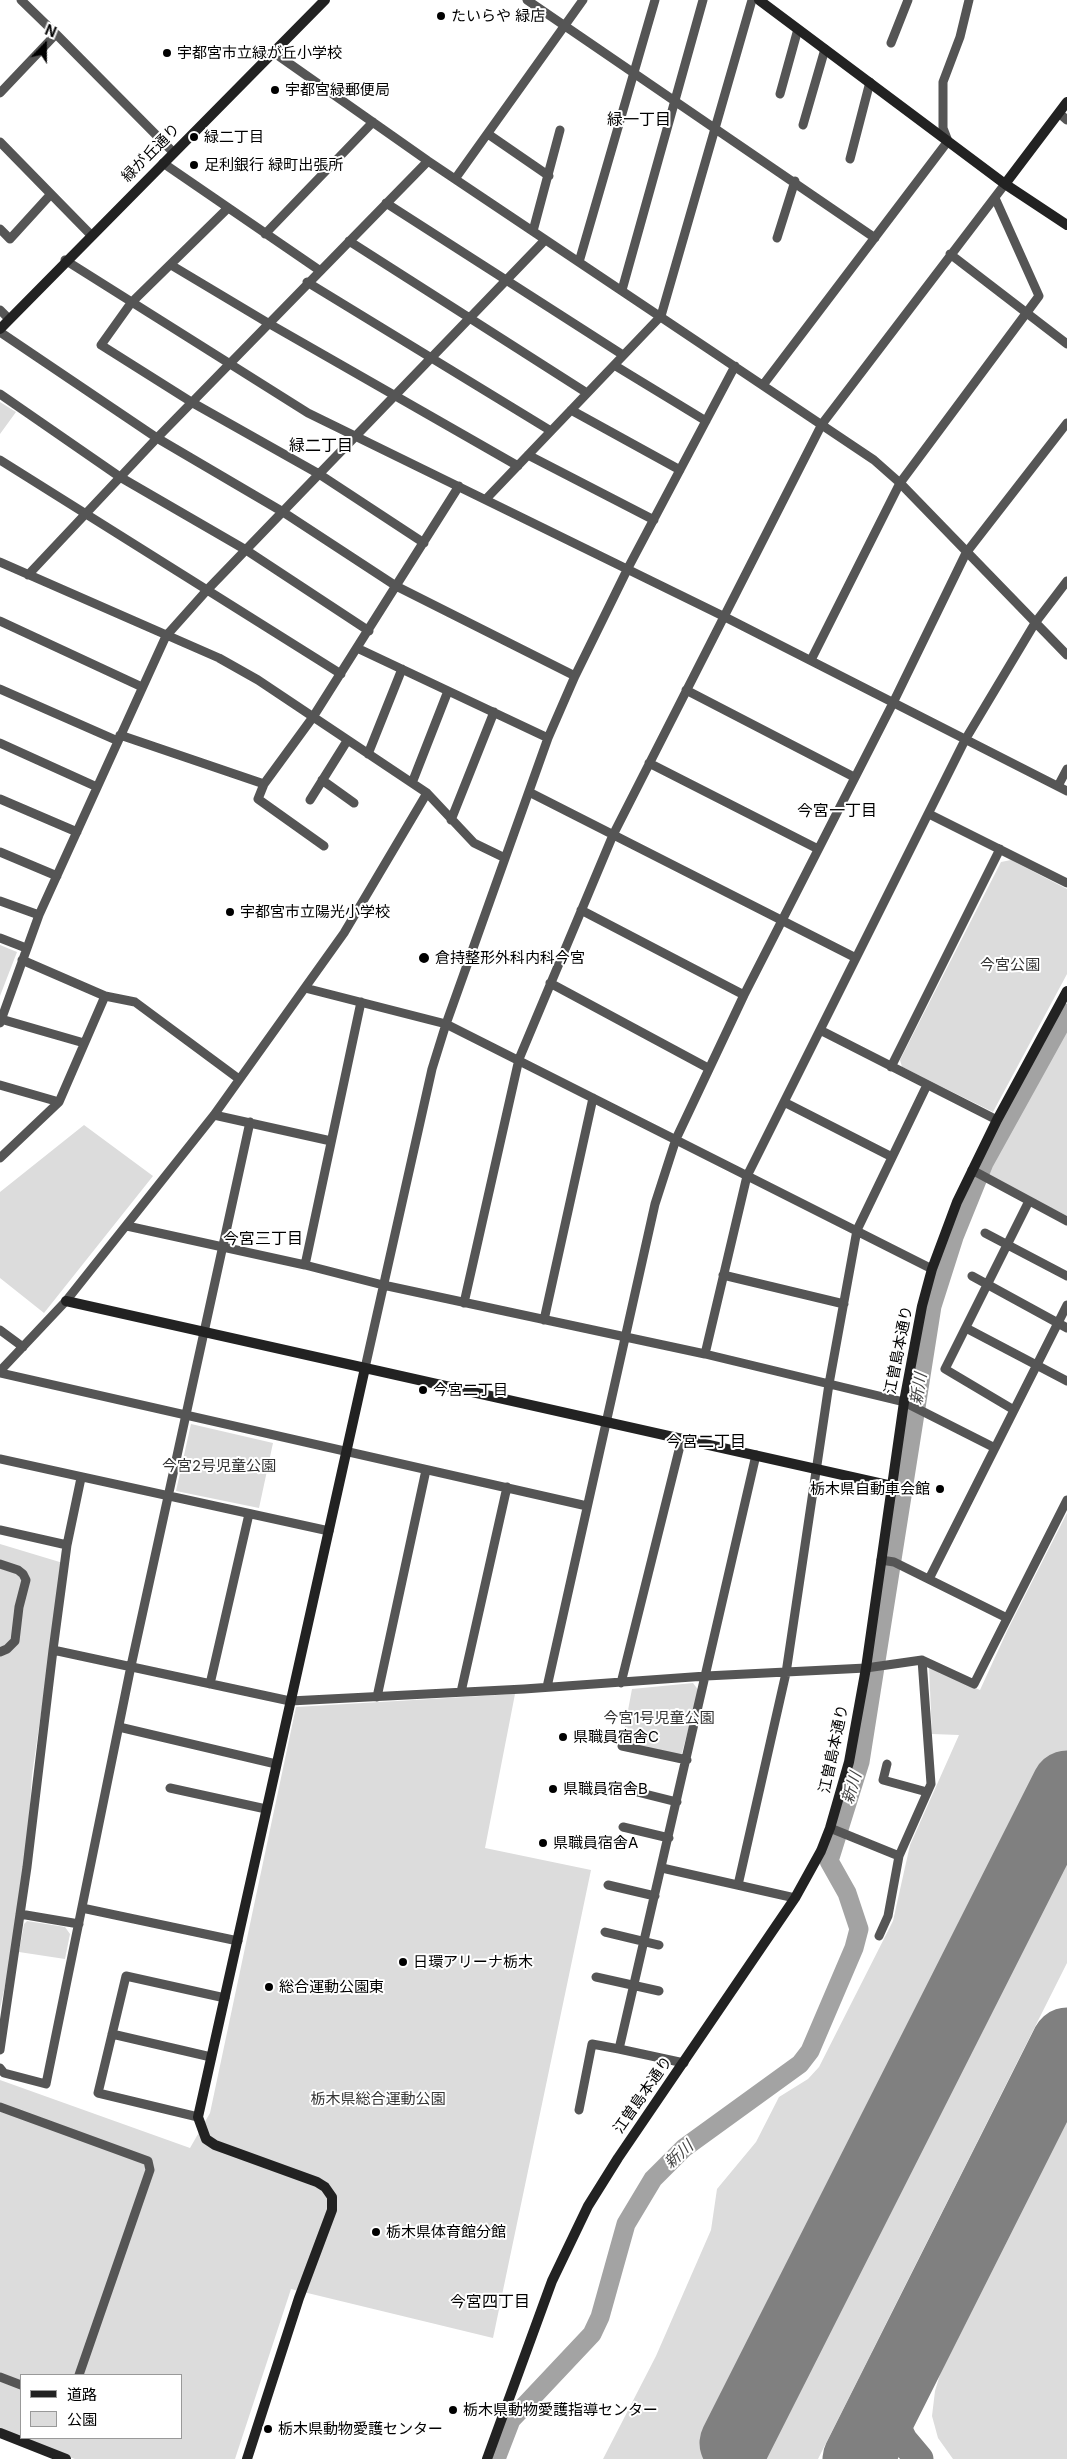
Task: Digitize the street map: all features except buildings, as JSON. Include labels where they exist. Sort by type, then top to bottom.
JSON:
[{"type":"street","points":[[21,0],[173,152]]},
{"type":"street","name":"緑が丘通り","points":[[0,330],[65,260],[325,0]]},
{"type":"street","points":[[527,0],[715,129],[795,181],[875,238]]},
{"type":"street","points":[[455,179],[583,0]]},
{"type":"street","points":[[579,262],[655,0]]},
{"type":"street","points":[[622,290],[674,100],[704,0]]},
{"type":"street","points":[[486,499],[661,316],[752,0]]},
{"type":"street","points":[[758,0],[1006,184],[1067,225]]},
{"type":"street","points":[[891,44],[908,0]]},
{"type":"street","points":[[948,141],[943,128],[943,82],[960,37],[969,0]]},
{"type":"street","points":[[780,94],[798,29]]},
{"type":"street","points":[[0,93],[56,34]]},
{"type":"street","points":[[803,124],[825,49]]},
{"type":"street","points":[[272,52],[428,161],[874,460],[900,483],[1067,655]]},
{"type":"street","points":[[850,159],[870,82]]},
{"type":"street","points":[[464,1303],[519,1059],[613,835],[649,763],[822,424],[950,254],[1063,116],[1067,102]]},
{"type":"street","points":[[265,234],[372,122]]},
{"type":"street","points":[[533,231],[560,130]]},
{"type":"street","points":[[488,134],[548,176]]},
{"type":"street","points":[[763,385],[948,141]]},
{"type":"street","points":[[0,142],[91,235]]},
{"type":"street","points":[[28,575],[157,438],[194,403],[307,282],[428,161]]},
{"type":"street","points":[[163,163],[319,270]]},
{"type":"street","points":[[777,238],[795,181]]},
{"type":"street","points":[[0,229],[10,239],[51,194]]},
{"type":"street","points":[[811,660],[900,483],[1039,296],[995,198]]},
{"type":"street","points":[[386,203],[623,355]]},
{"type":"street","points":[[228,208],[171,266],[131,303],[102,345],[194,403],[320,474],[424,543]]},
{"type":"street","points":[[84,1044],[1,1021],[39,915],[166,636],[208,589],[545,240]]},
{"type":"street","points":[[349,241],[588,393]]},
{"type":"street","points":[[950,254],[1067,344]]},
{"type":"street","points":[[65,260],[308,414],[628,568],[1067,791]]},
{"type":"street","points":[[171,266],[518,466]]},
{"type":"street","points":[[307,282],[551,431]]},
{"type":"street","points":[[0,310],[9,319]]},
{"type":"street","points":[[0,330],[157,438],[283,512],[396,586],[574,676]]},
{"type":"street","points":[[614,366],[706,421]]},
{"type":"street","points":[[247,2459],[299,2298],[332,2210],[332,2197],[325,2187],[317,2182],[215,2145],[206,2139],[198,2117],[432,1069],[446,1024],[548,738],[574,676],[628,568],[735,366]]},
{"type":"street","points":[[0,394],[120,477],[246,550],[369,631]]},
{"type":"street","points":[[571,410],[680,470]]},
{"type":"street","points":[[547,1687],[655,1204],[676,1138],[744,995],[893,703],[966,553],[1067,423]]},
{"type":"street","points":[[528,455],[654,520]]},
{"type":"street","points":[[0,460],[341,674]]},
{"type":"street","points":[[324,846],[258,799],[264,784],[314,717],[459,486]]},
{"type":"street","points":[[0,562],[219,658],[258,680],[412,783],[427,794],[474,843],[505,858]]},
{"type":"street","points":[[705,1354],[747,1176],[965,740],[1035,623],[1067,581]]},
{"type":"street","points":[[0,621],[142,687]]},
{"type":"street","points":[[357,648],[548,738]]},
{"type":"street","points":[[368,754],[402,669]]},
{"type":"street","points":[[0,689],[119,738],[264,784]]},
{"type":"street","points":[[686,690],[854,777]]},
{"type":"street","points":[[412,783],[448,691]]},
{"type":"street","points":[[451,820],[494,712]]},
{"type":"street","points":[[310,800],[347,741]]},
{"type":"street","points":[[0,744],[97,788]]},
{"type":"street","points":[[649,763],[818,849]]},
{"type":"street","points":[[1058,786],[1067,769]]},
{"type":"street","points":[[322,780],[354,803]]},
{"type":"street","points":[[529,792],[856,958]]},
{"type":"street","points":[[427,794],[344,933],[214,1115],[66,1301],[0,1372],[587,1506]]},
{"type":"street","points":[[0,799],[77,832]]},
{"type":"street","points":[[929,814],[1067,883]]},
{"type":"street","points":[[891,1067],[1000,849]]},
{"type":"street","points":[[0,852],[57,876]]},
{"type":"street","points":[[0,902],[39,915]]},
{"type":"street","points":[[581,910],[744,995]]},
{"type":"street","points":[[0,938],[26,948]]},
{"type":"street","points":[[22,960],[106,996],[135,1002],[240,1079]]},
{"type":"street","points":[[550,983],[708,1068]]},
{"type":"street","points":[[305,988],[446,1024],[676,1138],[932,1269]]},
{"type":"street","name":"江曽島本通り","points":[[487,2459],[526,2349],[569,2244],[588,2206],[618,2158],[794,1898],[821,1851],[850,1762],[866,1668],[904,1402],[922,1306],[932,1269],[957,1202],[972,1170],[1067,991]]},
{"type":"street","points":[[0,1158],[59,1102],[106,996]]},
{"type":"street","points":[[304,1265],[361,1002]]},
{"type":"street","points":[[820,1030],[997,1120]]},
{"type":"street","points":[[0,1084],[59,1102]]},
{"type":"street","points":[[738,1885],[786,1673],[818,1469],[829,1384],[857,1230],[927,1085]]},
{"type":"street","points":[[544,1320],[593,1098]]},
{"type":"street","points":[[784,1102],[892,1157]]},
{"type":"street","points":[[214,1115],[331,1141]]},
{"type":"street","points":[[0,2068],[4,2073],[46,2084],[131,1666],[206,1333],[250,1122]]},
{"type":"street","points":[[972,1170],[1067,1221]]},
{"type":"street","points":[[1014,1410],[945,1370],[1029,1201]]},
{"type":"street","points":[[127,1226],[464,1303],[705,1354],[904,1402],[995,1448]]},
{"type":"street","points":[[985,1233],[1067,1276]]},
{"type":"street","points":[[723,1275],[844,1304]]},
{"type":"street","points":[[972,1276],[1067,1328]]},
{"type":"street","points":[[66,1301],[892,1486]]},
{"type":"street","points":[[929,1579],[1067,1305]]},
{"type":"street","points":[[966,1328],[1067,1381]]},
{"type":"street","points":[[0,1330],[24,1346]]},
{"type":"street","points":[[621,1683],[682,1438]]},
{"type":"street","points":[[619,2049],[756,1455]]},
{"type":"street","points":[[0,1459],[329,1531]]},
{"type":"street","points":[[377,1697],[426,1470]]},
{"type":"street","points":[[0,2050],[20,1914],[66,1545],[81,1478]]},
{"type":"street","points":[[461,1692],[507,1488]]},
{"type":"street","points":[[53,1650],[290,1701],[866,1668],[922,1660],[974,1684],[1067,1500]]},
{"type":"street","points":[[210,1684],[249,1514]]},
{"type":"street","points":[[0,1530],[66,1545]]},
{"type":"street","points":[[881,1560],[894,1562],[1007,1618]]},
{"type":"street","points":[[0,1564],[18,1570],[26,1580],[18,1613],[15,1641],[7,1649],[0,1652]]},
{"type":"street","points":[[879,1936],[888,1916],[899,1856],[931,1784],[922,1660]]},
{"type":"street","points":[[119,1727],[276,1764]]},
{"type":"street","points":[[622,1746],[687,1760]]},
{"type":"street","points":[[887,1764],[883,1780],[927,1792]]},
{"type":"street","points":[[170,1788],[266,1809]]},
{"type":"street","points":[[632,1791],[677,1802]]},
{"type":"street","points":[[623,1827],[669,1838]]},
{"type":"street","points":[[830,1828],[899,1856]]},
{"type":"street","points":[[662,1868],[794,1898]]},
{"type":"street","points":[[608,1885],[655,1896]]},
{"type":"street","points":[[82,1908],[238,1941]]},
{"type":"street","points":[[20,1914],[79,1924]]},
{"type":"street","points":[[605,1932],[659,1945]]},
{"type":"street","points":[[198,2117],[98,2093],[126,1976],[225,1998]]},
{"type":"street","points":[[596,1977],[659,1991]]},
{"type":"street","points":[[112,2034],[211,2058]]},
{"type":"street","points":[[579,2110],[592,2044],[684,2063]]},
{"type":"street","points":[[0,2107],[148,2161],[150,2170],[79,2374]]},
{"type":"street","points":[[0,2377],[20,2385]]},
{"type":"street","points":[[0,2433],[66,2459]]},
{"type":"green space","points":[[0,402],[16,412],[0,434]]},
{"type":"green space","name":"今宮公園","points":[[1011,860],[1067,889],[1067,974],[993,1112],[902,1067],[900,1060],[1001,862]]},
{"type":"green space","points":[[0,945],[17,952],[0,996]]},
{"type":"green space","points":[[1067,1027],[1067,1216],[991,1177],[987,1170]]},
{"type":"green space","points":[[84,1125],[153,1176],[44,1313],[0,1278],[0,1192]]},
{"type":"green space","name":"今宮2号児童公園","points":[[191,1424],[273,1443],[259,1508],[176,1491]]},
{"type":"green space","points":[[1067,1513],[1067,1963],[818,2459],[603,2459],[656,2356],[711,2230],[717,2189],[756,2142],[779,2097],[808,2079],[819,2067],[893,1921],[910,1845],[959,1735],[932,1734],[929,1667],[980,1690],[1008,1629]]},
{"type":"green space","points":[[0,1544],[63,1563],[32,1775],[24,1895],[0,2009]]},
{"type":"green space","name":"今宮1号児童公園","points":[[693,1683],[699,1691],[681,1756],[622,1742],[632,1689]]},
{"type":"green space","name":"栃木県総合運動公園","points":[[515,1694],[485,1848],[591,1870],[493,2338],[291,2289],[235,2459],[75,2459],[0,2434],[0,2080],[190,2148],[210,2113],[296,1707]]},
{"type":"green space","points":[[27,1921],[65,1927],[70,1934],[65,1959],[19,1952],[24,1924]]},
{"type":"green space","points":[[1067,2120],[1067,2459],[953,2459],[938,2438],[932,2416],[935,2391],[941,2371]]},
{"type":"waterway","name":"新川","points":[[496,2459],[511,2420],[592,2334],[600,2317],[626,2224],[653,2179],[684,2148],[800,2064],[810,2051],[854,1948],[859,1929],[847,1893],[829,1861],[860,1762],[932,1306],[954,1237],[984,1163],[1067,1013]]},
{"type":"taxiway","points":[[889,2398],[893,2420],[903,2440],[919,2459]]},
{"type":"runway","points":[[735,2443],[1067,1786]]},
{"type":"runway","points":[[858,2459],[1067,2043]]},
{"type":"place","name":"たいらや 緑店","points":[[441,16]]},
{"type":"place","name":"宇都宮市立緑が丘小学校","points":[[167,53]]},
{"type":"place","name":"宇都宮緑郵便局","points":[[275,90]]},
{"type":"place","name":"緑二丁目","points":[[194,137]]},
{"type":"place","name":"足利銀行 緑町出張所","points":[[194,165]]},
{"type":"place","name":"宇都宮市立陽光小学校","points":[[230,912]]},
{"type":"place","name":"倉持整形外科内科今宮","points":[[424,958]]},
{"type":"place","name":"今宮二丁目","points":[[423,1390]]},
{"type":"place","name":"栃木県自動車会館","points":[[940,1489]]},
{"type":"place","name":"県職員宿舎C","points":[[563,1737]]},
{"type":"place","name":"県職員宿舎B","points":[[553,1789]]},
{"type":"place","name":"県職員宿舎A","points":[[543,1843]]},
{"type":"place","name":"日環アリーナ栃木","points":[[403,1962]]},
{"type":"place","name":"総合運動公園東","points":[[269,1987]]},
{"type":"place","name":"栃木県体育館分館","points":[[376,2232]]},
{"type":"place","name":"栃木県動物愛護指導センター","points":[[453,2410]]},
{"type":"place","name":"栃木県動物愛護センター","points":[[268,2429]]},
{"type":"district","name":"緑一丁目","points":[[639,120]]},
{"type":"district","name":"緑二丁目","points":[[321,446]]},
{"type":"district","name":"今宮一丁目","points":[[837,811]]},
{"type":"district","name":"今宮三丁目","points":[[263,1239]]},
{"type":"district","name":"今宮二丁目","points":[[706,1442]]},
{"type":"district","name":"今宮四丁目","points":[[490,2302]]}]
